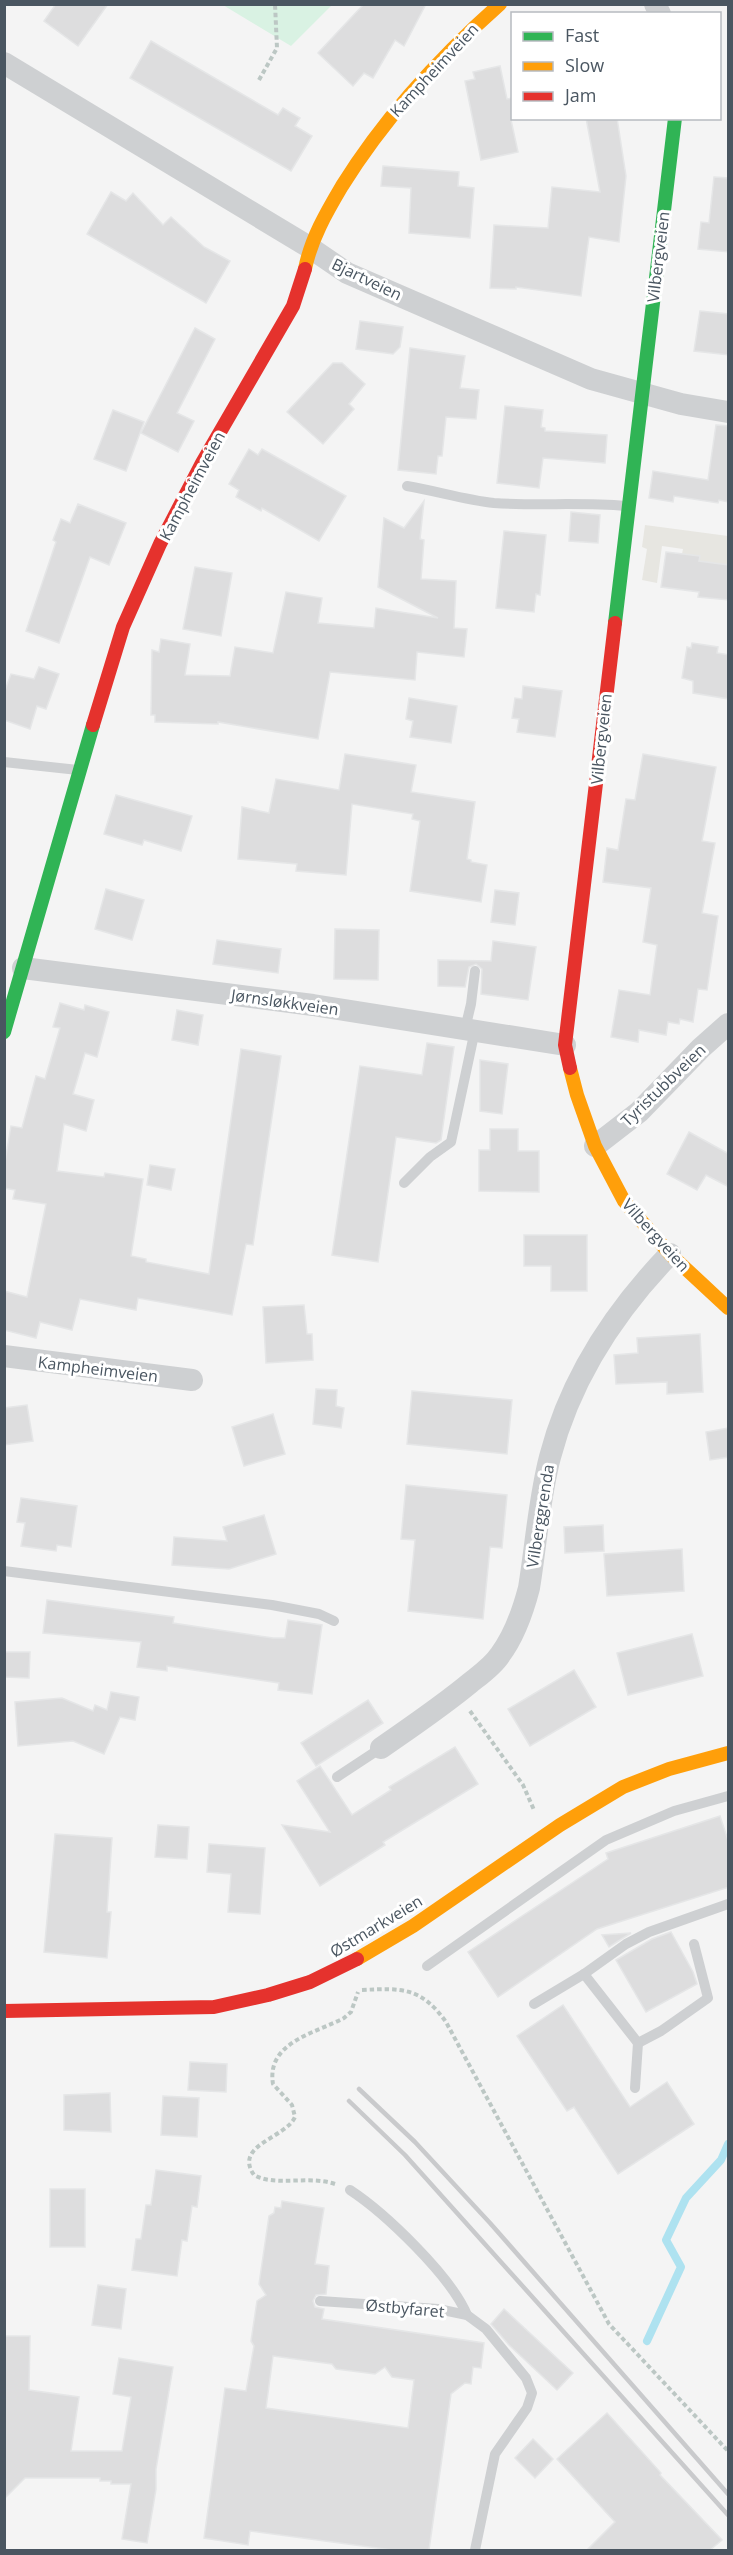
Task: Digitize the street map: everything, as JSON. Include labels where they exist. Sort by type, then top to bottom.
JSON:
[{"type":"street","name":"Kampheimveien","points":[[4,1032],[18,967],[130,611],[199,470],[254,370],[295,304],[304,281],[309,247],[369,144],[397,108],[440,60],[500,4]]},
{"type":"street","name":"Bjartveien","points":[[4,63],[309,247],[347,273],[591,379],[641,395],[729,412]]},
{"type":"street","name":"Vilbergveien","points":[[675,120],[565,1045],[577,1095],[595,1146],[624,1201],[670,1254],[729,1308]]},
{"type":"street","name":"Jørnsløkkveien","points":[[18,967],[304,1004],[565,1045]]},
{"type":"street","name":"Tyristubbveien","points":[[595,1146],[639,1112],[701,1048],[729,1024]]},
{"type":"street","name":"Vilberggrenda","points":[[381,1748],[458,1693],[499,1656],[510,1638],[524,1607],[549,1459],[573,1388],[602,1339],[635,1293],[670,1254]]},
{"type":"street","name":"Kampheimveien","points":[[4,1356],[192,1380]]},
{"type":"street","name":"Østmarkveien","points":[[4,2011],[214,2007],[300,1985],[354,1961],[413,1926],[594,1804],[638,1781],[700,1760],[729,1753]]},
{"type":"lane","points":[[407,486],[442,492],[473,501],[628,506]]},
{"type":"lane","points":[[4,762],[51,769],[81,770]]},
{"type":"lane","points":[[404,1183],[430,1157],[451,1142],[470,1029],[475,971]]},
{"type":"lane","points":[[4,1571],[272,1605],[319,1614],[334,1621]]},
{"type":"lane","points":[[337,1777],[381,1748]]},
{"type":"lane","points":[[427,1966],[606,1840],[675,1811],[729,1796]]},
{"type":"lane","points":[[534,2004],[584,1974],[615,1951],[649,1932],[729,1904]]},
{"type":"lane","points":[[638,2043],[661,2031],[708,1998],[694,1944]]},
{"type":"lane","points":[[584,1974],[638,2043],[636,2088]]},
{"type":"lane","points":[[350,2190],[382,2215],[445,2278],[461,2300],[467,2315]]},
{"type":"lane","name":"Østbyfaret","points":[[320,2301],[438,2309],[467,2315],[493,2337],[526,2378],[532,2393],[527,2408],[495,2454],[475,2550]]},
{"type":"path","points":[[259,80],[277,48],[275,4]]},
{"type":"path","points":[[458,1693],[523,1785],[545,1836]]},
{"type":"path","points":[[355,1983],[360,1990]]},
{"type":"path","points":[[350,2190],[324,2180],[265,2181],[254,2175],[249,2164],[252,2152],[283,2132],[295,2117],[292,2105],[273,2084],[274,2061],[289,2045],[344,2018],[351,2012],[356,1994],[360,1990],[406,1990],[422,1996],[435,2007],[446,2022],[609,2324],[729,2451]]},
{"type":"green space","points":[[332,4],[291,46],[223,5]]},
{"type":"sand","points":[[645,525],[728,536],[728,565],[699,561],[699,556],[682,554],[683,549],[662,546],[657,583],[642,580],[647,549],[642,547]]},
{"type":"building","points":[[56,4],[108,4],[78,46],[44,21]]},
{"type":"building","points":[[364,4],[426,4],[404,46],[395,40],[373,78],[364,73],[353,86],[318,53]]},
{"type":"building","points":[[151,41],[278,115],[283,108],[300,118],[295,126],[312,136],[291,171],[130,78]]},
{"type":"building","points":[[500,66],[507,99],[511,98],[511,120],[518,152],[481,160],[465,81],[475,79],[473,72]]},
{"type":"building","points":[[586,120],[617,120],[626,176],[619,242],[589,237],[581,296],[516,287],[516,289],[490,288],[494,225],[548,228],[552,187],[600,192]]},
{"type":"building","points":[[383,166],[459,172],[458,186],[474,188],[470,238],[409,233],[411,188],[381,186]]},
{"type":"building","points":[[714,177],[729,178],[729,252],[698,249],[701,222],[709,223]]},
{"type":"building","points":[[111,192],[126,201],[133,193],[163,225],[171,217],[204,247],[230,261],[206,303],[87,234]]},
{"type":"building","points":[[700,311],[729,314],[729,355],[694,351]]},
{"type":"building","points":[[360,321],[403,327],[400,347],[393,354],[356,349]]},
{"type":"building","points":[[195,328],[215,339],[177,413],[194,421],[178,452],[141,433]]},
{"type":"building","points":[[410,348],[465,356],[460,388],[479,390],[476,419],[446,417],[442,456],[438,456],[436,474],[398,470]]},
{"type":"building","points":[[333,363],[342,363],[365,384],[349,404],[354,409],[323,444],[287,412]]},
{"type":"building","points":[[505,406],[543,410],[541,427],[545,428],[545,431],[607,435],[605,463],[543,458],[539,488],[497,483]]},
{"type":"building","points":[[113,410],[144,422],[126,471],[94,459]]},
{"type":"building","points":[[716,425],[729,426],[729,502],[719,500],[718,503],[674,496],[673,502],[649,498],[653,471],[708,480]]},
{"type":"building","points":[[249,449],[258,455],[262,449],[346,496],[319,541],[262,508],[261,511],[236,497],[239,490],[229,484]]},
{"type":"building","points":[[424,501],[420,539],[424,540],[421,579],[456,581],[454,628],[467,629],[464,657],[417,652],[415,680],[330,672],[318,739],[218,722],[218,724],[155,722],[155,715],[151,715],[152,650],[159,652],[161,639],[190,644],[185,675],[230,676],[235,647],[273,653],[286,592],[322,598],[318,623],[374,628],[376,608],[438,618],[378,587],[384,518],[404,528]]},
{"type":"building","points":[[78,504],[126,523],[109,565],[90,557],[59,643],[26,631],[56,542],[53,540],[61,519],[70,523]]},
{"type":"building","points":[[571,512],[600,515],[598,543],[569,541]]},
{"type":"building","points":[[504,531],[546,535],[540,595],[536,594],[534,612],[496,608]]},
{"type":"building","points":[[666,552],[700,556],[699,561],[729,565],[729,600],[698,597],[699,592],[661,587]]},
{"type":"building","points":[[195,567],[232,573],[221,636],[183,629]]},
{"type":"building","points":[[692,643],[718,647],[717,653],[729,655],[729,699],[693,693],[693,681],[682,678],[687,647],[691,648]]},
{"type":"building","points":[[39,667],[59,674],[46,709],[37,706],[30,729],[4,720],[4,693],[11,674],[34,679]]},
{"type":"building","points":[[523,686],[562,691],[555,737],[517,732],[519,719],[512,718],[515,698],[522,699]]},
{"type":"building","points":[[409,698],[457,706],[451,743],[410,737],[413,721],[406,719]]},
{"type":"building","points":[[345,754],[416,765],[411,792],[475,802],[467,859],[487,865],[481,902],[410,891],[420,821],[412,819],[413,814],[352,804],[346,875],[296,871],[297,864],[238,859],[242,807],[269,813],[276,779],[339,790]]},
{"type":"building","points":[[643,754],[716,767],[702,841],[715,843],[702,913],[718,916],[707,990],[698,989],[693,1022],[680,1019],[679,1024],[668,1022],[666,1035],[639,1030],[638,1042],[611,1037],[619,990],[650,995],[657,945],[643,942],[651,888],[603,882],[607,848],[618,850],[626,799],[635,800]]},
{"type":"building","points":[[116,795],[192,816],[181,851],[144,840],[142,845],[104,834]]},
{"type":"building","points":[[106,889],[144,900],[132,940],[95,929]]},
{"type":"building","points":[[495,890],[519,893],[515,925],[491,922]]},
{"type":"building","points":[[335,929],[379,930],[378,980],[334,979]]},
{"type":"building","points":[[217,940],[281,949],[278,973],[213,964]]},
{"type":"building","points":[[493,941],[536,947],[528,1000],[481,994],[482,969],[476,964],[469,967],[465,987],[438,986],[438,960],[491,961]]},
{"type":"building","points":[[60,1003],[84,1010],[85,1005],[109,1012],[97,1057],[85,1053],[73,1094],[94,1100],[86,1131],[64,1124],[57,1171],[104,1177],[105,1173],[143,1179],[131,1256],[146,1259],[146,1262],[209,1274],[241,1049],[281,1056],[253,1245],[246,1244],[232,1315],[138,1298],[136,1310],[80,1299],[72,1330],[40,1322],[36,1338],[4,1330],[4,1291],[27,1297],[46,1204],[13,1199],[15,1190],[4,1188],[4,1168],[11,1126],[22,1128],[36,1076],[45,1079],[60,1028],[53,1027]]},
{"type":"building","points":[[177,1010],[203,1015],[198,1045],[172,1040]]},
{"type":"building","points":[[427,1043],[454,1047],[441,1140],[436,1143],[396,1137],[378,1262],[332,1255],[360,1066],[422,1075]]},
{"type":"building","points":[[480,1060],[508,1064],[502,1114],[480,1111]]},
{"type":"building","points":[[490,1129],[518,1129],[518,1151],[539,1151],[539,1192],[479,1191],[479,1150],[490,1150]]},
{"type":"building","points":[[689,1132],[729,1154],[729,1187],[706,1175],[697,1190],[667,1174]]},
{"type":"building","points":[[150,1165],[175,1169],[171,1190],[147,1185]]},
{"type":"building","points":[[524,1235],[587,1235],[587,1291],[551,1291],[551,1266],[524,1266]]},
{"type":"building","points":[[304,1305],[307,1334],[312,1334],[313,1360],[266,1363],[263,1307]]},
{"type":"building","points":[[700,1334],[703,1392],[667,1394],[667,1382],[616,1384],[614,1355],[638,1353],[637,1338]]},
{"type":"building","points":[[316,1389],[337,1390],[336,1406],[344,1408],[341,1428],[313,1424]]},
{"type":"building","points":[[412,1391],[512,1400],[507,1454],[407,1444]]},
{"type":"building","points":[[27,1405],[33,1441],[4,1445],[4,1408]]},
{"type":"building","points":[[273,1414],[285,1454],[244,1466],[232,1427]]},
{"type":"building","points":[[729,1428],[729,1457],[710,1460],[706,1432]]},
{"type":"building","points":[[406,1485],[507,1495],[502,1548],[490,1547],[483,1619],[408,1611],[415,1540],[401,1539]]},
{"type":"building","points":[[21,1498],[77,1506],[71,1547],[57,1545],[56,1551],[21,1546],[25,1523],[17,1522]]},
{"type":"building","points":[[264,1515],[276,1554],[229,1569],[172,1565],[174,1537],[227,1541],[223,1527]]},
{"type":"building","points":[[603,1525],[604,1551],[565,1553],[564,1527]]},
{"type":"building","points":[[682,1549],[684,1591],[607,1596],[604,1554]]},
{"type":"building","points":[[47,1600],[174,1617],[173,1623],[273,1638],[285,1638],[288,1620],[322,1625],[312,1694],[278,1690],[279,1683],[167,1666],[167,1671],[137,1667],[141,1642],[43,1633]]},
{"type":"building","points":[[692,1634],[703,1676],[628,1695],[617,1653]]},
{"type":"building","points":[[4,1652],[30,1652],[29,1678],[4,1677]]},
{"type":"building","points":[[574,1670],[596,1707],[530,1746],[508,1709]]},
{"type":"building","points":[[111,1692],[139,1697],[135,1720],[120,1717],[104,1754],[73,1741],[18,1746],[15,1702],[62,1698],[93,1711],[95,1705],[107,1710]]},
{"type":"building","points":[[368,1700],[383,1723],[316,1766],[301,1743]]},
{"type":"building","points":[[455,1747],[478,1784],[383,1842],[385,1845],[320,1886],[282,1825],[330,1832],[297,1781],[320,1766],[352,1815],[391,1790],[389,1787]]},
{"type":"building","points":[[720,1816],[729,1843],[729,1887],[597,1929],[498,1997],[468,1952],[608,1859],[606,1853]]},
{"type":"building","points":[[158,1825],[189,1827],[187,1859],[155,1857]]},
{"type":"building","points":[[55,1834],[112,1838],[107,1912],[111,1912],[107,1958],[44,1952]]},
{"type":"building","points":[[209,1844],[265,1848],[260,1914],[228,1912],[231,1874],[207,1872]]},
{"type":"building","points":[[671,1932],[697,1984],[646,2012],[616,1960],[652,1939]]},
{"type":"building","points":[[631,1933],[609,1947],[602,1935]]},
{"type":"building","points":[[563,2005],[630,2107],[667,2082],[694,2124],[618,2174],[574,2107],[567,2111],[517,2036]]},
{"type":"building","points":[[190,2062],[227,2064],[226,2092],[188,2090]]},
{"type":"building","points":[[110,2093],[111,2132],[64,2130],[64,2095]]},
{"type":"building","points":[[163,2096],[199,2098],[197,2137],[161,2135]]},
{"type":"building","points":[[156,2170],[201,2176],[197,2207],[192,2206],[187,2241],[182,2240],[177,2276],[132,2270],[136,2239],[141,2239],[146,2205],[151,2205]]},
{"type":"building","points":[[50,2189],[85,2189],[85,2247],[50,2247]]},
{"type":"building","points":[[282,2201],[324,2208],[315,2264],[329,2266],[326,2294],[316,2295],[313,2301],[315,2307],[324,2309],[322,2319],[484,2343],[481,2368],[473,2367],[471,2384],[465,2383],[451,2394],[429,2550],[392,2550],[250,2531],[248,2545],[204,2538],[225,2388],[246,2391],[254,2346],[251,2341],[257,2301],[266,2295],[259,2284],[269,2216],[274,2213],[275,2207],[281,2208]],"holes":[[[273,2356],[332,2364],[336,2369],[375,2374],[385,2367],[392,2377],[414,2380],[408,2428],[266,2408]]]},
{"type":"building","points":[[98,2285],[126,2289],[121,2329],[92,2325]]},
{"type":"building","points":[[504,2309],[573,2373],[557,2390],[509,2345],[491,2324]]},
{"type":"building","points":[[4,2336],[30,2336],[29,2390],[79,2397],[71,2451],[122,2451],[131,2397],[113,2394],[119,2358],[173,2367],[156,2469],[156,2489],[147,2543],[122,2539],[131,2484],[111,2484],[111,2481],[100,2481],[100,2478],[25,2478],[4,2499]]},
{"type":"building","points":[[607,2413],[661,2473],[660,2475],[722,2540],[710,2550],[587,2550],[615,2522],[557,2459]]},
{"type":"building","points":[[533,2439],[553,2459],[535,2478],[515,2458]]},
{"type":"waterway","points":[[647,2341],[681,2267],[666,2240],[686,2198],[721,2160],[728,2144]]},
{"type":"railway","points":[[359,2089],[415,2142],[490,2223],[728,2494]]},
{"type":"railway","points":[[349,2101],[405,2155],[728,2515]]},
{"type":"traffic: fast","points":[[615,623],[675,120]]},
{"type":"traffic: fast","points":[[4,1032],[93,725]]},
{"type":"traffic: slow","points":[[305,269],[311,247],[325,216],[376,136],[414,89],[500,4]]},
{"type":"traffic: slow","points":[[570,1068],[595,1146],[624,1201],[670,1254],[728,1308]]},
{"type":"traffic: slow","points":[[357,1959],[413,1926],[560,1825],[623,1787],[669,1769],[728,1753]]},
{"type":"traffic: jam","points":[[93,725],[123,627],[160,544],[202,463],[293,306],[305,269]]},
{"type":"traffic: jam","points":[[570,1068],[565,1045],[615,623]]},
{"type":"traffic: jam","points":[[4,2011],[214,2007],[268,1995],[310,1982],[357,1959]]}]
